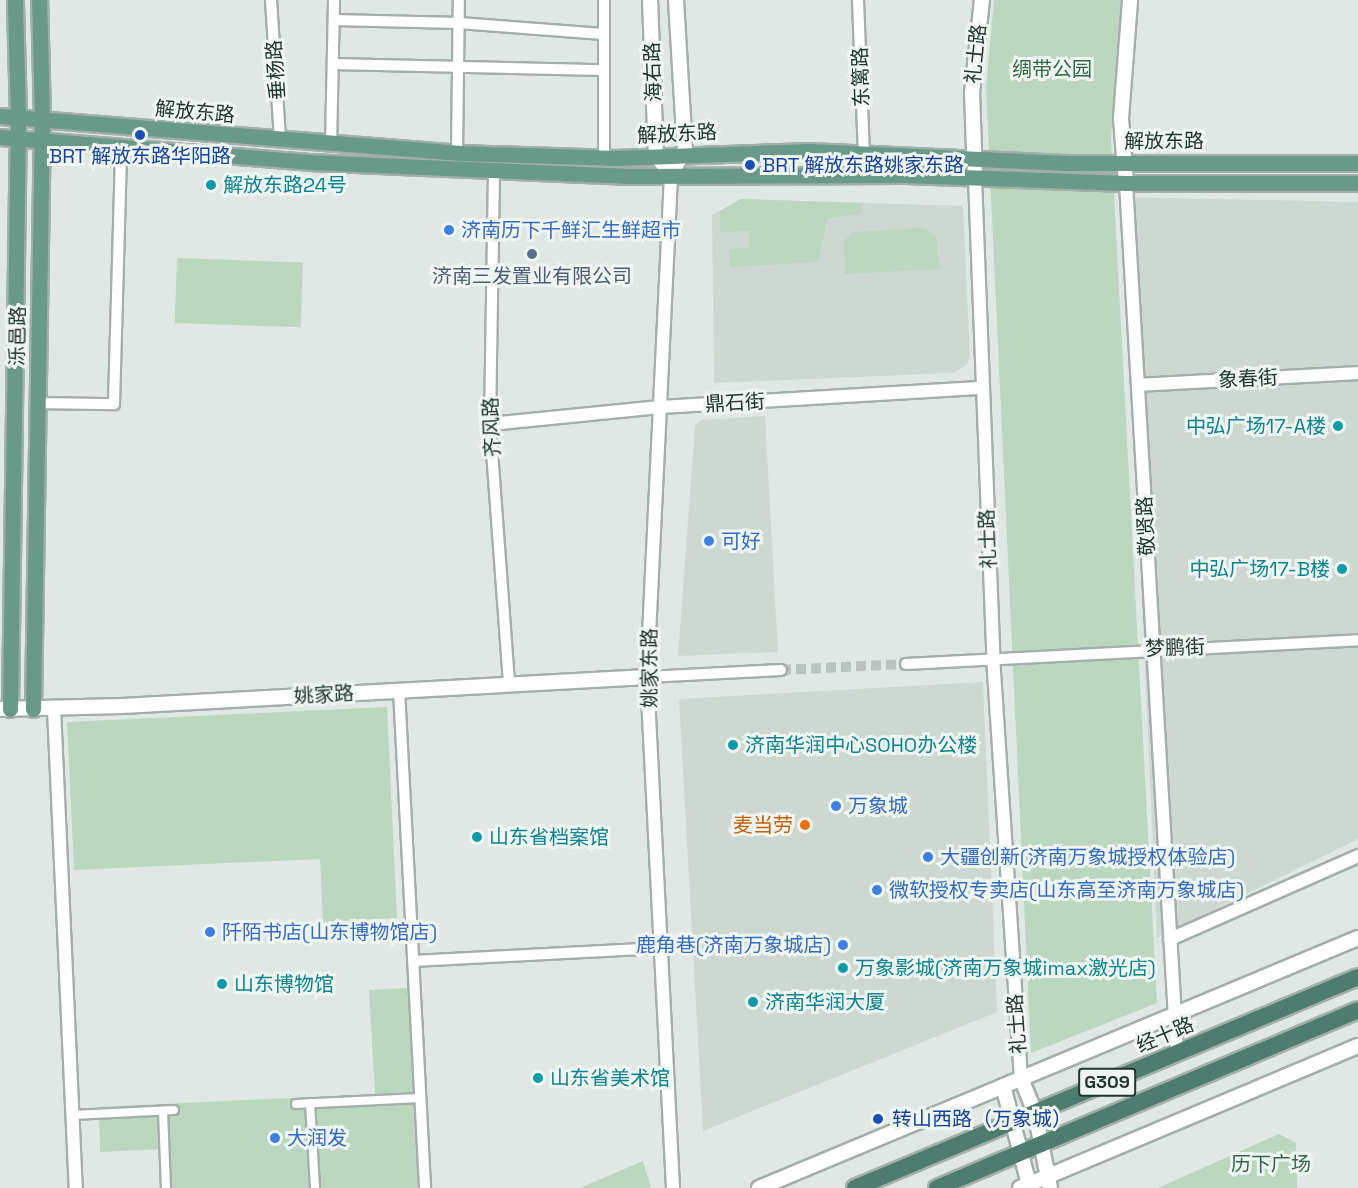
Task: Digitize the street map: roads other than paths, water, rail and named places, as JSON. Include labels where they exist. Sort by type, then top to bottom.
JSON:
[{"type":"highway","name":"经十路","points":[[855,1188],[1358,977]]},
{"type":"highway","name":"G309","points":[[937,1188],[1358,1010]]},
{"type":"main road","name":"泺邑路","points":[[5,709],[18,117],[15,0]]},
{"type":"main road","name":"泺邑路","points":[[33,709],[42,119],[39,0]]},
{"type":"main road","name":"海右路","points":[[650,0],[657,155]]},
{"type":"main road","name":"海右路","points":[[676,0],[685,153]]},
{"type":"main road","name":"礼士路","points":[[975,178],[972,93],[982,0]]},
{"type":"main road","name":"敬贤路","points":[[1126,183],[1121,118],[1130,0]]},
{"type":"main road","name":"解放东路","points":[[0,116],[280,141],[457,153],[604,158],[685,153],[864,154],[974,160],[1358,163]]},
{"type":"main road","name":"解放东路","points":[[0,137],[494,171],[975,178],[1126,183],[1358,183]]},
{"type":"main road","points":[[657,155],[670,175]]},
{"type":"main road","name":"姚家路","points":[[5,709],[54,709],[647,677]]},
{"type":"main road","name":"经十路","points":[[759,1188],[1358,939]]},
{"type":"main road","points":[[1003,1086],[1021,1152],[1026,1187],[1050,1182],[1358,1046]]},
{"type":"main road","points":[[1021,1078],[1035,1112],[1050,1182]]},
{"type":"street","name":"垂杨路","points":[[271,0],[280,141]]},
{"type":"street","points":[[331,145],[334,0]]},
{"type":"street","points":[[457,153],[459,0]]},
{"type":"street","points":[[604,0],[604,158]]},
{"type":"street","name":"东篱路","points":[[858,0],[864,154]]},
{"type":"street","points":[[333,20],[459,23],[603,34]]},
{"type":"street","points":[[333,64],[603,70]]},
{"type":"street","points":[[38,403],[114,404],[121,147]]},
{"type":"street","points":[[670,175],[685,153]]},
{"type":"street","name":"齐风路","points":[[494,171],[490,424],[509,684]]},
{"type":"street","name":"姚家东路","points":[[670,175],[647,677],[673,1188]]},
{"type":"street","name":"礼士路","points":[[975,178],[993,657],[1021,1078]]},
{"type":"street","name":"敬贤路","points":[[1126,183],[1177,1052]]},
{"type":"street","name":"象春街","points":[[1138,385],[1358,373]]},
{"type":"street","name":"鼎石街","points":[[490,424],[660,407],[982,388]]},
{"type":"street","name":"梦鹏街","points":[[906,663],[1153,648],[1358,640]]},
{"type":"street","points":[[647,677],[782,670]]},
{"type":"street","points":[[399,690],[425,1188]]},
{"type":"street","points":[[54,709],[76,1188]]},
{"type":"street","points":[[1170,939],[1358,856]]},
{"type":"street","points":[[413,961],[661,948]]},
{"type":"street","points":[[296,1104],[420,1098]]},
{"type":"street","points":[[310,1103],[315,1188]]},
{"type":"street","points":[[73,1115],[174,1110]]},
{"type":"street","points":[[163,1111],[166,1188]]},
{"type":"tunnel","points":[[781,670],[906,664]]},
{"type":"place","name":"BRT 解放东路华阳路","points":[[140,135]]},
{"type":"place","name":"BRT 解放东路姚家东路","points":[[750,165]]},
{"type":"place","name":"解放东路24号","points":[[211,185]]},
{"type":"place","name":"济南历下千鲜汇生鲜超市","points":[[449,230]]},
{"type":"place","name":"济南三发置业有限公司","points":[[532,254]]},
{"type":"place","name":"中弘广场17-A楼","points":[[1338,426]]},
{"type":"place","name":"可好","points":[[709,541]]},
{"type":"place","name":"中弘广场17-B楼","points":[[1342,569]]},
{"type":"place","name":"济南华润中心SOHO办公楼","points":[[733,745]]},
{"type":"place","name":"万象城","points":[[836,806]]},
{"type":"place","name":"麦当劳","points":[[805,825]]},
{"type":"place","name":"山东省档案馆","points":[[477,837]]},
{"type":"place","name":"大疆创新(济南万象城授权体验店)","points":[[928,857]]},
{"type":"place","name":"微软授权专卖店(山东高至济南万象城店)","points":[[877,890]]},
{"type":"place","name":"阡陌书店(山东博物馆店)","points":[[210,932]]},
{"type":"place","name":"鹿角巷(济南万象城店)","points":[[843,945]]},
{"type":"place","name":"万象影城(济南万象城imax激光店)","points":[[843,968]]},
{"type":"place","name":"山东博物馆","points":[[222,984]]},
{"type":"place","name":"济南华润大厦","points":[[753,1002]]},
{"type":"place","name":"山东省美术馆","points":[[538,1078]]},
{"type":"place","name":"转山西路（万象城）","points":[[878,1119]]},
{"type":"place","name":"大润发","points":[[275,1138]]},
{"type":"park label","name":"绸带公园","points":[[1052,69]]},
{"type":"park label","name":"历下广场","points":[[1271,1164]]}]
